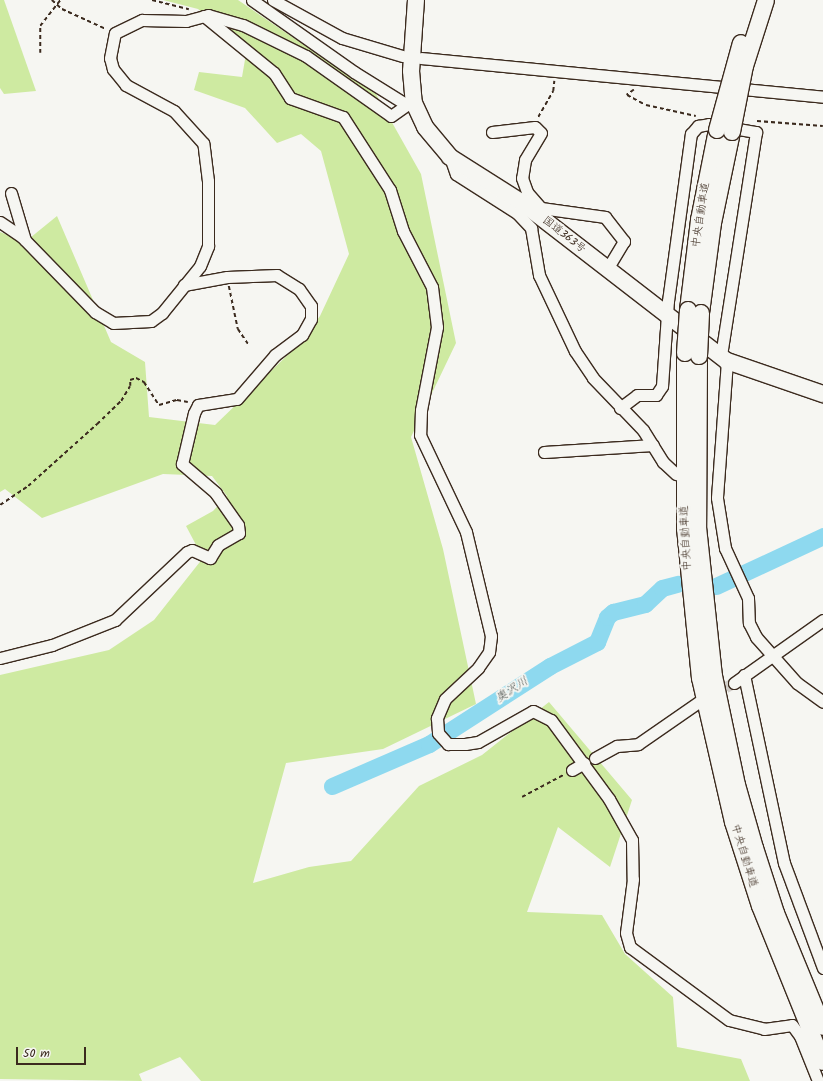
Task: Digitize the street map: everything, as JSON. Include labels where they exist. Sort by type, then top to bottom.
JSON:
[{"type":"highway","name":"国道363号","points":[[416,0],[410,104],[425,127],[450,157],[539,211],[607,270],[724,359],[823,394]]},
{"type":"highway","name":"中央自動車道","points":[[755,0],[724,131],[713,223],[695,312],[685,528],[700,678],[733,822],[760,906],[823,1062]]},
{"type":"highway","name":"中央自動車道","points":[[724,131],[766,0]]},
{"type":"highway","name":"中央自動車道","points":[[692,355],[698,527],[714,676],[737,785],[755,848],[776,913],[823,1027]]},
{"type":"street","points":[[0,222],[25,240],[95,312],[113,323],[151,321],[200,266],[208,246],[205,150],[182,117],[121,81],[110,58],[115,33],[142,20],[186,21],[202,16],[243,25],[306,56],[391,116],[410,104],[252,0]]},
{"type":"street","points":[[273,0],[342,38],[402,56]]},
{"type":"street","points":[[202,16],[274,73],[290,98],[343,116],[390,190],[403,231],[432,287],[437,327],[421,410],[420,435],[466,532],[491,636],[489,652],[478,668],[445,698],[437,718],[438,733],[448,744],[478,742],[525,714],[539,712],[551,720],[584,764],[632,840],[633,879],[626,933],[630,947],[730,1020],[764,1029],[792,1025],[800,1036],[818,1081]]},
{"type":"street","points":[[421,58],[554,69],[823,98]]},
{"type":"street","points":[[620,408],[637,395],[656,395],[662,386],[669,318],[668,301],[691,134],[698,126],[708,124],[756,132],[724,359],[717,498],[724,548],[748,598],[749,623],[756,637],[775,655],[796,683],[823,702]]},
{"type":"street","points":[[492,132],[535,127],[541,133],[529,150],[522,178],[527,192],[539,211],[606,218],[624,241],[607,270]]},
{"type":"street","points":[[450,157],[456,174],[517,213],[531,228],[539,275],[575,351],[620,408],[653,445],[663,462],[676,474]]},
{"type":"street","points":[[11,193],[25,240]]},
{"type":"street","points":[[0,658],[52,645],[115,620],[187,552],[192,550],[210,558],[218,545],[238,533],[238,525],[216,493],[182,464],[197,406],[237,399],[276,355],[302,335],[311,319],[308,299],[288,279],[258,273],[184,285]]},
{"type":"street","points":[[544,452],[653,445]]},
{"type":"street","points":[[704,493],[717,498]]},
{"type":"street","points":[[734,683],[823,620]]},
{"type":"street","points":[[744,676],[784,863],[823,968]]},
{"type":"street","points":[[595,758],[617,746],[638,744],[703,699]]},
{"type":"street","points":[[572,770],[584,764]]},
{"type":"path","points":[[52,0],[57,5],[115,33]]},
{"type":"path","points":[[40,53],[40,26],[47,12],[57,5],[60,0]]},
{"type":"path","points":[[152,0],[196,10],[202,16]]},
{"type":"path","points":[[535,127],[541,108],[553,91],[554,69]]},
{"type":"path","points":[[227,277],[238,329],[248,344]]},
{"type":"path","points":[[0,505],[28,486],[121,401],[130,386],[130,380],[136,378],[144,382],[159,405],[167,406],[177,400],[197,406]]},
{"type":"path","points":[[522,797],[572,770]]},
{"type":"green space","points":[[0,0],[4,0],[36,91],[4,94],[0,88]]},
{"type":"green space","points":[[163,0],[238,0],[376,94],[421,174],[456,343],[411,437],[443,549],[476,704],[383,749],[286,763],[253,883],[309,867],[351,861],[419,786],[482,755],[549,702],[632,800],[610,867],[558,827],[527,912],[602,915],[625,954],[673,997],[677,1047],[741,1059],[750,1081],[201,1081],[180,1057],[139,1074],[142,1081],[0,1079],[0,675],[109,650],[154,620],[203,558],[186,526],[213,511],[227,496],[212,476],[163,474],[42,518],[5,489],[0,492],[0,232],[25,242],[57,216],[111,342],[145,362],[149,417],[215,425],[300,343],[320,316],[349,254],[321,151],[301,134],[277,143],[245,108],[194,90],[199,72],[242,77],[247,48],[198,9]]},
{"type":"waterway","name":"奥沢川","points":[[716,586],[823,536]]},
{"type":"waterway","name":"奥沢川","points":[[332,786],[429,744],[550,666],[597,642],[607,617],[613,612],[645,604],[662,588],[677,584]]},
{"type":"tunnel","points":[[711,695],[734,683]]}]
